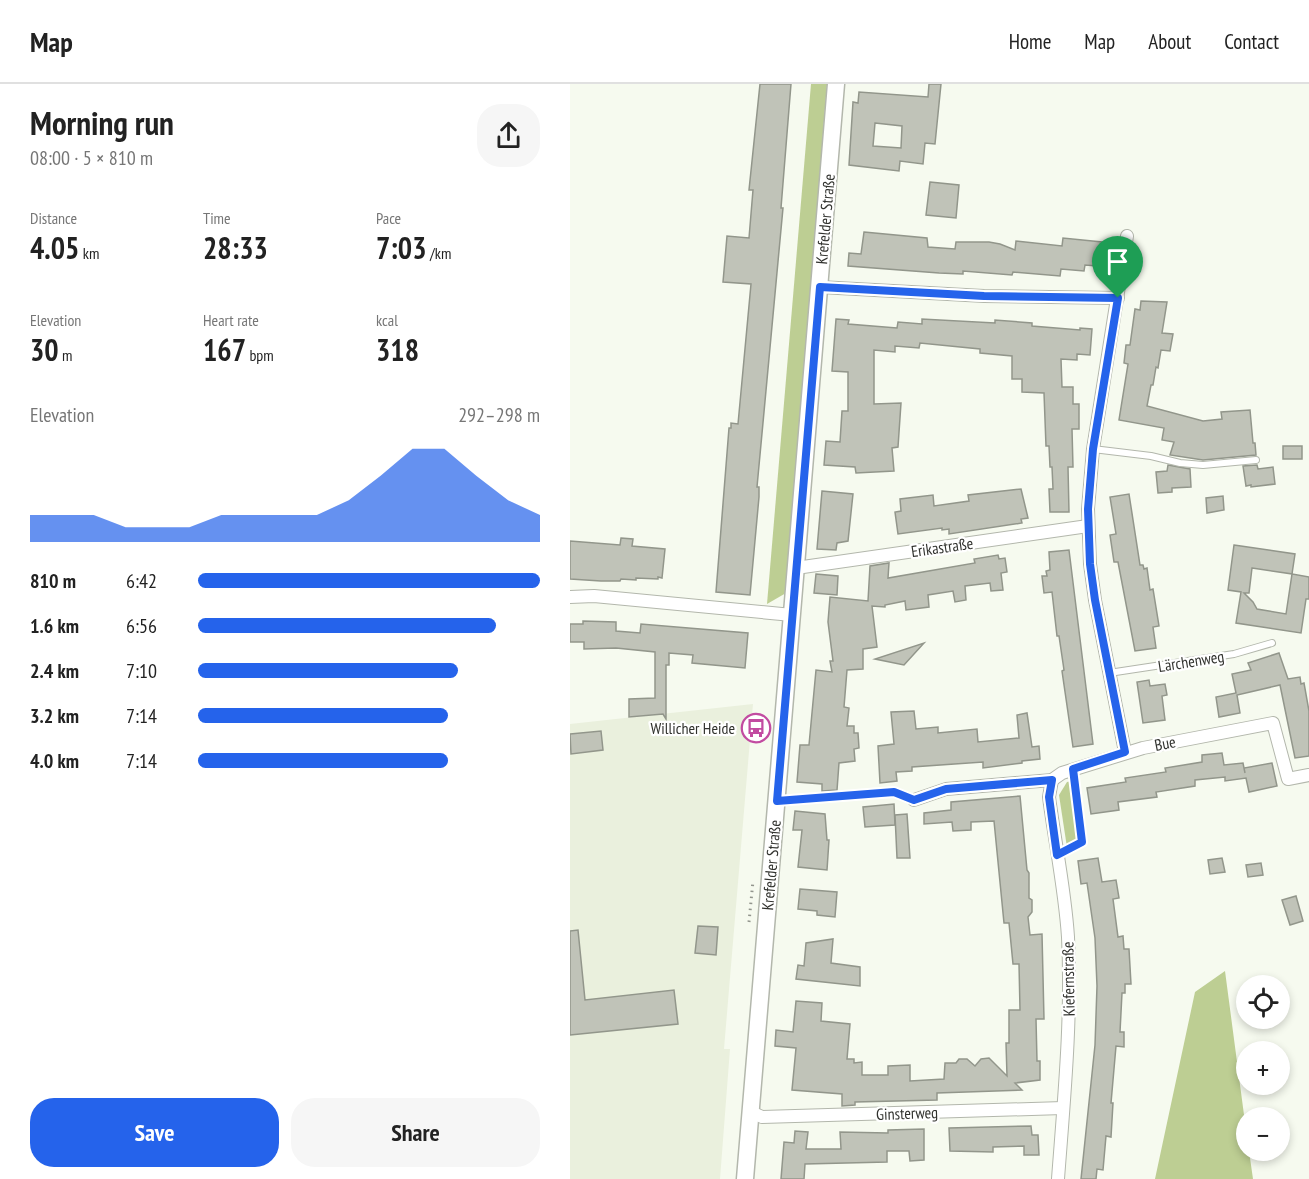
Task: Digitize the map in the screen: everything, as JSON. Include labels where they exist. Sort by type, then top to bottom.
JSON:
[{"type":"main road","name":"Krefelder Straße","points":[[745,1179],[836,84]]},
{"type":"street","points":[[1125,752],[1108,673],[1093,582],[1088,526],[1088,491],[1127,236]]},
{"type":"street","points":[[820,287],[984,296],[1118,298]]},
{"type":"street","name":"Erikastraße","points":[[796,568],[1088,526]]},
{"type":"street","points":[[570,597],[594,596],[792,615]]},
{"type":"street","name":"Bue","points":[[914,800],[946,789],[1052,780],[1059,774],[1125,752],[1273,723],[1288,778],[1309,775]]},
{"type":"street","name":"Kiefernstraße","points":[[1052,780],[1049,797],[1068,934],[1069,971],[1069,1022],[1058,1179]]},
{"type":"street","name":"Ginsterweg","points":[[751,1112],[762,1117],[1063,1108]]},
{"type":"lane","points":[[1093,449],[1203,465],[1256,460]]},
{"type":"lane","name":"Lärchenweg","points":[[1108,673],[1234,654],[1272,643]]},
{"type":"path","points":[[1057,855],[1082,842],[1073,769]]},
{"type":"path","points":[[777,801],[894,792],[914,800]]},
{"type":"shaded area","points":[[753,704],[724,1049],[730,1049],[720,1179],[570,1179],[570,724]]},
{"type":"green space","points":[[811,84],[827,84],[786,593],[767,604]]},
{"type":"green space","points":[[1076,780],[1085,843],[1068,854],[1059,795],[1067,782]]},
{"type":"green space","points":[[1225,971],[1236,1054],[1236,1095],[1241,1095],[1243,1107],[1236,1107],[1236,1161],[1250,1161],[1253,1179],[1155,1179],[1195,992]]},
{"type":"building","points":[[760,84],[791,84],[781,208],[783,208],[757,487],[759,487],[759,497],[750,595],[716,592],[729,428],[731,428],[731,423],[738,424],[751,284],[723,282],[727,236],[749,238],[753,190],[749,190]]},
{"type":"building","points":[[929,84],[941,84],[935,144],[925,143],[923,164],[900,161],[899,171],[849,165],[853,102],[858,103],[859,92],[928,97]],"holes":[[[875,123],[902,126],[901,148],[873,146]]]},
{"type":"building","points":[[930,182],[959,185],[956,218],[926,215]]},
{"type":"building","points":[[864,232],[927,238],[928,247],[955,249],[956,242],[989,242],[1015,250],[1016,241],[1062,246],[1063,238],[1112,243],[1110,267],[1085,265],[1084,271],[1061,269],[1060,276],[1013,272],[1012,275],[963,271],[963,274],[939,273],[848,266],[849,253],[861,254]]},
{"type":"building","points":[[1141,301],[1167,302],[1162,333],[1173,334],[1170,351],[1161,350],[1147,406],[1203,421],[1222,419],[1221,412],[1250,410],[1256,455],[1203,460],[1170,455],[1174,442],[1162,440],[1164,428],[1119,420],[1128,364],[1124,363],[1126,345],[1130,345],[1135,309],[1140,310]]},
{"type":"building","points":[[836,319],[849,320],[848,324],[897,328],[898,322],[922,324],[922,319],[995,323],[995,320],[1032,323],[1032,326],[1092,329],[1090,355],[1077,354],[1077,360],[1061,359],[1062,387],[1073,387],[1073,404],[1079,404],[1079,429],[1072,429],[1073,467],[1068,467],[1069,512],[1050,512],[1049,489],[1053,489],[1052,467],[1050,467],[1049,446],[1046,446],[1044,393],[1022,392],[1022,379],[1012,379],[1012,356],[980,353],[980,349],[920,343],[919,348],[895,346],[895,352],[874,350],[874,404],[901,403],[898,447],[892,448],[894,471],[856,473],[855,467],[824,465],[826,441],[840,442],[842,411],[848,411],[848,372],[832,371]]},
{"type":"building","points":[[1283,446],[1302,446],[1302,459],[1283,459]]},
{"type":"building","points":[[1168,465],[1190,469],[1191,487],[1172,488],[1172,492],[1158,493],[1156,472],[1167,471]]},
{"type":"building","points":[[1257,465],[1258,469],[1273,467],[1275,484],[1246,486],[1243,466]]},
{"type":"building","points":[[1021,489],[1028,518],[1021,519],[1022,523],[949,534],[949,529],[942,530],[942,528],[898,534],[895,512],[901,511],[900,499],[933,495],[934,506],[969,501],[968,495]]},
{"type":"building","points":[[822,491],[853,494],[848,541],[837,543],[836,550],[817,549]]},
{"type":"building","points":[[1129,494],[1140,565],[1143,565],[1144,569],[1147,568],[1159,626],[1153,627],[1156,648],[1135,651],[1118,562],[1114,562],[1110,535],[1116,534],[1110,497]]},
{"type":"building","points":[[1223,496],[1224,510],[1207,513],[1206,498]]},
{"type":"building","points":[[621,538],[633,539],[632,546],[665,549],[662,578],[621,579],[620,581],[570,579],[570,541],[620,545]]},
{"type":"building","points":[[1234,545],[1295,554],[1292,574],[1309,577],[1309,599],[1306,599],[1301,633],[1236,623],[1241,592],[1228,590]],"holes":[[[1252,568],[1292,574],[1286,614],[1257,609],[1244,593],[1249,593]]]},
{"type":"building","points":[[1069,550],[1093,744],[1073,747],[1052,592],[1044,593],[1042,576],[1047,576],[1046,571],[1050,570],[1049,552]]},
{"type":"building","points":[[998,555],[999,559],[1005,558],[1007,572],[1001,573],[1003,590],[991,591],[990,583],[965,586],[966,600],[955,602],[953,591],[928,595],[929,607],[906,610],[905,601],[885,605],[885,607],[872,606],[877,647],[863,649],[863,669],[847,670],[844,707],[849,708],[847,726],[854,726],[854,733],[858,733],[859,748],[854,749],[855,761],[839,763],[837,790],[822,791],[822,784],[797,782],[800,745],[809,745],[816,670],[832,672],[830,661],[833,661],[828,622],[830,597],[868,601],[870,566],[889,563],[888,578],[975,563],[974,559]]},
{"type":"building","points":[[816,574],[838,576],[837,595],[814,593]]},
{"type":"building","points":[[583,621],[616,622],[616,631],[640,633],[641,624],[748,633],[745,668],[692,663],[693,655],[669,653],[669,665],[666,665],[666,719],[663,714],[629,717],[629,699],[655,698],[655,652],[616,648],[584,649],[584,642],[570,642],[570,624],[583,624]]},
{"type":"building","points":[[924,643],[904,665],[875,659]]},
{"type":"building","points":[[1279,653],[1288,679],[1300,677],[1301,684],[1304,683],[1309,711],[1309,756],[1295,758],[1280,685],[1237,695],[1240,713],[1219,717],[1216,697],[1236,693],[1232,674],[1251,670],[1248,663]]},
{"type":"building","points":[[1149,680],[1150,686],[1165,684],[1167,695],[1162,696],[1165,720],[1143,723],[1137,682]]},
{"type":"building","points":[[914,711],[916,729],[938,727],[938,733],[977,729],[978,742],[1019,738],[1017,715],[1027,713],[1032,747],[1039,746],[1040,759],[983,768],[983,762],[912,767],[912,771],[896,772],[897,781],[880,783],[878,746],[894,744],[891,712]]},
{"type":"building","points":[[601,731],[603,750],[571,754],[570,734]]},
{"type":"building","points":[[1222,753],[1224,765],[1243,763],[1244,768],[1272,763],[1277,786],[1249,792],[1246,778],[1225,781],[1225,777],[1195,780],[1195,786],[1156,792],[1157,797],[1118,802],[1119,810],[1091,814],[1087,788],[1126,782],[1125,778],[1166,772],[1165,768],[1202,762],[1202,755]]},
{"type":"building","points":[[1020,796],[1029,873],[1029,898],[1032,900],[1032,912],[1028,917],[1030,935],[1042,934],[1044,1019],[1036,1019],[1040,1080],[1015,1083],[1022,1090],[937,1093],[937,1100],[855,1102],[855,1105],[842,1106],[842,1094],[792,1090],[796,1048],[775,1046],[776,1030],[793,1032],[796,1001],[822,1003],[821,1021],[850,1024],[847,1059],[854,1059],[854,1063],[862,1062],[862,1075],[888,1075],[888,1066],[910,1065],[910,1081],[944,1079],[945,1063],[956,1063],[959,1059],[967,1059],[975,1066],[981,1059],[989,1058],[1007,1076],[1006,1043],[1009,1043],[1009,1010],[1020,1010],[1019,964],[1013,964],[1009,923],[1004,923],[994,821],[971,822],[971,830],[953,831],[952,822],[924,824],[924,813],[951,810],[951,802]]},
{"type":"building","points":[[894,804],[895,825],[865,827],[863,807]]},
{"type":"building","points":[[795,811],[825,814],[827,840],[829,840],[827,870],[798,867],[802,830],[793,830]]},
{"type":"building","points":[[907,814],[910,858],[897,858],[895,815]]},
{"type":"building","points":[[1098,858],[1102,882],[1116,880],[1119,898],[1113,899],[1118,937],[1123,936],[1124,949],[1129,949],[1131,984],[1125,984],[1125,993],[1122,993],[1120,1032],[1124,1032],[1124,1047],[1116,1046],[1111,1103],[1113,1103],[1111,1137],[1106,1136],[1103,1170],[1097,1169],[1096,1179],[1081,1179],[1095,1045],[1097,986],[1095,938],[1087,883],[1081,884],[1078,861]]},
{"type":"building","points":[[1222,858],[1225,872],[1210,874],[1208,860]]},
{"type":"building","points":[[1261,863],[1263,875],[1248,877],[1246,865]]},
{"type":"building","points":[[800,889],[837,892],[835,917],[817,915],[817,911],[798,909]]},
{"type":"building","points":[[1296,896],[1303,921],[1290,925],[1282,900]]},
{"type":"building","points":[[698,926],[718,927],[716,955],[695,953]]},
{"type":"building","points":[[578,930],[585,1000],[674,990],[678,1024],[570,1035],[570,931]]},
{"type":"building","points":[[833,939],[831,963],[860,967],[860,986],[796,979],[798,965],[804,966],[806,943]]},
{"type":"building","points":[[1031,1126],[1032,1135],[1038,1135],[1039,1155],[1024,1155],[1024,1146],[993,1147],[993,1152],[950,1151],[949,1128]]},
{"type":"building","points":[[924,1129],[924,1160],[910,1161],[909,1151],[887,1151],[887,1162],[805,1164],[804,1179],[781,1179],[784,1142],[794,1143],[795,1131],[808,1132],[806,1149],[841,1149],[840,1132],[888,1133],[888,1130]]},
{"type":"place","name":"Willicher Heide","points":[[756,728]]},
{"type":"route","points":[[820,287],[984,296],[1118,298],[1090,470],[1088,526],[1095,600],[1125,752],[1073,769],[1082,842],[1057,855],[1049,797],[1052,780],[946,789],[914,800],[894,792],[777,801],[820,287]]}]
